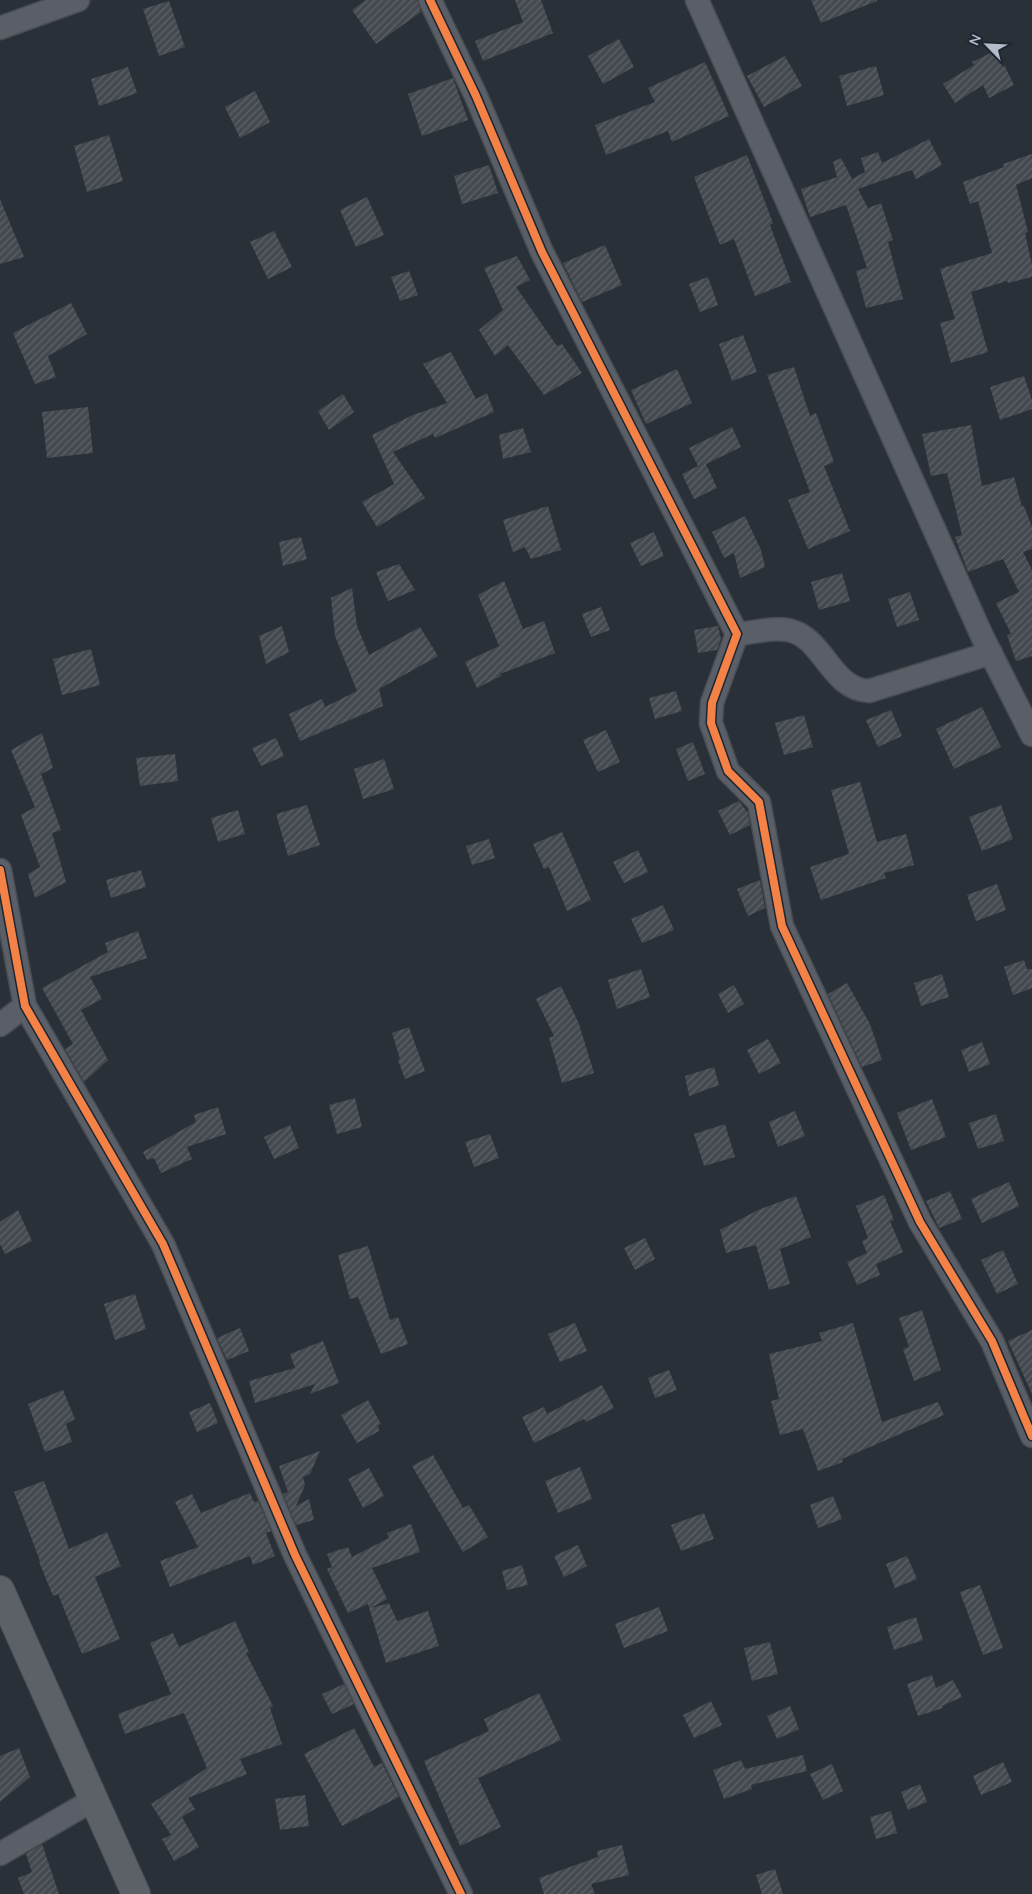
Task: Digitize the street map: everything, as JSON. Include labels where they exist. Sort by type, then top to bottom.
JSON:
[{"type":"main road","points":[[0,1590],[136,1894]]},
{"type":"street","points":[[0,28],[78,0]]},
{"type":"street","points":[[430,0],[476,96],[542,252],[737,634],[712,703],[711,723],[728,771],[759,802],[782,926],[920,1222],[992,1341],[1032,1436]]},
{"type":"street","points":[[697,0],[991,654],[1032,735]]},
{"type":"street","points":[[737,634],[787,630],[800,635],[848,686],[860,691],[870,691],[991,654]]},
{"type":"street","points":[[0,870],[25,1006],[163,1244],[294,1555],[461,1894]]},
{"type":"street","points":[[0,1025],[25,1006]]},
{"type":"street","points":[[0,1854],[93,1800]]},
{"type":"building","points":[[366,0],[417,0],[421,12],[376,44],[352,10]]},
{"type":"building","points":[[515,0],[541,0],[553,33],[483,61],[475,41],[523,22]]},
{"type":"building","points":[[811,0],[877,0],[877,1],[821,23]]},
{"type":"building","points":[[169,1],[185,47],[159,56],[143,9]]},
{"type":"building","points":[[619,39],[634,67],[603,84],[588,56]]},
{"type":"building","points":[[997,50],[1014,85],[989,98],[983,85],[955,103],[943,84],[974,65],[972,62]]},
{"type":"building","points":[[785,56],[802,86],[764,107],[747,76]]},
{"type":"building","points":[[705,62],[729,116],[672,142],[668,131],[606,155],[595,125],[655,102],[648,88]]},
{"type":"building","points":[[876,66],[884,95],[847,106],[839,76]]},
{"type":"building","points":[[128,67],[137,93],[99,106],[91,79]]},
{"type":"building","points":[[453,78],[468,120],[422,136],[408,94]]},
{"type":"building","points":[[255,91],[270,122],[240,138],[225,107]]},
{"type":"building","points":[[109,135],[123,181],[87,192],[74,146]]},
{"type":"building","points":[[929,139],[942,165],[916,179],[912,170],[858,189],[868,208],[881,203],[893,240],[888,242],[903,299],[866,308],[856,271],[867,268],[846,205],[810,217],[801,189],[837,177],[833,162],[841,158],[852,179],[865,172],[861,158],[878,152],[882,163]]},
{"type":"building","points":[[1032,154],[1032,178],[1016,185],[1028,232],[1025,233],[1032,265],[1032,277],[1008,283],[1007,281],[971,292],[988,352],[951,363],[940,323],[955,319],[940,269],[992,253],[978,201],[970,204],[963,182],[1004,167],[1003,164]]},
{"type":"building","points":[[747,155],[773,223],[770,225],[791,282],[755,296],[734,239],[720,245],[694,177]]},
{"type":"building","points":[[489,165],[498,193],[462,204],[454,176]]},
{"type":"building","points":[[367,197],[384,235],[356,247],[340,210]]},
{"type":"building","points":[[0,199],[24,257],[0,264]]},
{"type":"building","points":[[274,231],[292,267],[268,279],[250,242]]},
{"type":"building","points":[[605,245],[622,285],[582,302],[563,263]]},
{"type":"building","points":[[517,256],[530,280],[516,287],[557,346],[562,344],[582,373],[544,395],[508,345],[495,356],[479,330],[503,310],[484,268]]},
{"type":"building","points":[[409,271],[418,295],[400,301],[391,277]]},
{"type":"building","points":[[708,277],[718,305],[700,312],[689,284]]},
{"type":"building","points":[[71,303],[87,334],[48,356],[56,377],[35,384],[13,333]]},
{"type":"building","points":[[743,335],[757,372],[732,381],[719,344]]},
{"type":"building","points":[[451,352],[476,399],[487,393],[494,412],[435,438],[433,434],[393,452],[425,498],[377,527],[362,502],[394,484],[372,435],[413,415],[447,403],[423,364]]},
{"type":"building","points":[[794,367],[810,416],[816,413],[834,462],[824,466],[850,531],[808,549],[788,500],[810,492],[767,375]]},
{"type":"building","points":[[677,369],[692,403],[646,424],[631,390]]},
{"type":"building","points":[[1024,376],[1032,400],[1032,409],[1000,420],[990,387]]},
{"type":"building","points":[[343,394],[354,412],[329,430],[318,411]]},
{"type":"building","points":[[88,407],[93,453],[47,458],[42,412]]},
{"type":"building","points":[[971,425],[982,486],[1014,477],[1022,507],[1024,506],[1032,527],[1032,549],[1023,552],[1032,570],[1032,656],[1016,661],[1007,635],[1011,634],[996,603],[1019,592],[1003,559],[968,572],[955,537],[962,535],[947,473],[931,476],[922,434]]},
{"type":"building","points":[[732,427],[741,447],[706,464],[717,488],[694,499],[682,474],[698,466],[689,448]]},
{"type":"building","points":[[523,428],[531,452],[503,459],[499,435]]},
{"type":"building","points":[[548,506],[561,550],[531,559],[525,547],[513,552],[503,520]]},
{"type":"building","points":[[745,516],[761,550],[765,567],[740,578],[734,553],[724,558],[712,532]]},
{"type":"building","points":[[654,532],[664,556],[641,566],[630,543]]},
{"type":"building","points":[[301,537],[307,559],[283,566],[279,542]]},
{"type":"building","points":[[399,564],[415,590],[388,601],[376,572]]},
{"type":"building","points":[[842,573],[850,601],[819,610],[811,582]]},
{"type":"building","points":[[504,581],[523,629],[544,621],[555,653],[500,674],[501,676],[477,688],[465,662],[499,646],[478,595]]},
{"type":"building","points":[[352,588],[357,626],[369,655],[420,627],[438,656],[379,689],[383,706],[300,741],[289,714],[322,699],[325,707],[357,691],[335,636],[331,598]]},
{"type":"building","points":[[910,592],[919,620],[897,627],[888,599]]},
{"type":"building","points":[[601,607],[610,630],[591,637],[582,614]]},
{"type":"building","points":[[282,626],[289,652],[266,664],[259,636]]},
{"type":"building","points":[[718,626],[721,639],[717,650],[698,653],[694,630]]},
{"type":"building","points":[[91,649],[100,685],[62,695],[53,659]]},
{"type":"building","points":[[676,691],[682,711],[655,719],[649,698]]},
{"type":"building","points":[[982,707],[1001,747],[954,769],[936,729]]},
{"type":"building","points":[[891,710],[902,736],[878,747],[866,720]]},
{"type":"building","points":[[804,715],[813,747],[784,755],[775,723]]},
{"type":"building","points":[[606,730],[620,762],[598,772],[583,740]]},
{"type":"building","points":[[42,733],[53,768],[41,774],[61,830],[52,833],[66,882],[35,898],[28,874],[40,867],[21,815],[35,807],[11,750]]},
{"type":"building","points":[[276,738],[284,756],[261,766],[252,748]]},
{"type":"building","points":[[693,742],[705,774],[688,781],[676,749]]},
{"type":"building","points":[[175,754],[178,781],[140,786],[136,758]]},
{"type":"building","points":[[384,759],[394,789],[363,799],[354,769]]},
{"type":"building","points":[[860,782],[877,842],[906,834],[914,865],[884,873],[886,878],[821,900],[810,867],[849,854],[831,790]]},
{"type":"building","points":[[739,801],[748,813],[750,825],[730,835],[718,811]]},
{"type":"building","points":[[307,805],[320,845],[288,856],[276,814]]},
{"type":"building","points":[[1001,805],[1013,839],[982,851],[969,817]]},
{"type":"building","points":[[238,810],[245,834],[218,842],[211,818]]},
{"type":"building","points":[[562,832],[591,900],[567,911],[549,867],[544,869],[533,844]]},
{"type":"building","points":[[489,839],[495,858],[472,865],[466,846]]},
{"type":"building","points":[[638,850],[648,872],[624,883],[613,862]]},
{"type":"building","points":[[141,870],[146,887],[111,898],[106,880]]},
{"type":"building","points":[[760,880],[765,908],[748,916],[737,889]]},
{"type":"building","points":[[997,884],[1006,910],[976,921],[967,895]]},
{"type":"building","points":[[663,905],[674,930],[642,943],[631,919]]},
{"type":"building","points":[[138,931],[147,958],[90,977],[102,999],[81,1010],[108,1060],[84,1082],[65,1049],[73,1044],[42,988],[108,952],[105,943]]},
{"type":"building","points":[[1024,960],[1027,969],[1032,969],[1032,988],[1013,995],[1004,967]]},
{"type":"building","points":[[641,969],[650,997],[617,1009],[608,980]]},
{"type":"building","points":[[942,974],[949,997],[921,1006],[914,983]]},
{"type":"building","points":[[847,983],[870,1024],[882,1060],[862,1067],[828,994]]},
{"type":"building","points":[[734,985],[744,1004],[728,1013],[718,994]]},
{"type":"building","points":[[561,986],[579,1024],[594,1073],[562,1083],[549,1038],[554,1036],[536,999]]},
{"type":"building","points":[[409,1027],[425,1071],[405,1079],[398,1060],[400,1059],[392,1033]]},
{"type":"building","points":[[768,1039],[781,1063],[759,1074],[747,1050]]},
{"type":"building","points":[[982,1042],[990,1064],[969,1072],[961,1050]]},
{"type":"building","points":[[714,1067],[719,1085],[689,1096],[685,1076]]},
{"type":"building","points":[[355,1098],[362,1127],[337,1134],[329,1105]]},
{"type":"building","points":[[932,1099],[946,1137],[911,1150],[897,1113]]},
{"type":"building","points":[[218,1107],[226,1134],[187,1147],[192,1159],[161,1173],[154,1158],[147,1160],[143,1152],[196,1122],[194,1115]]},
{"type":"building","points":[[795,1111],[805,1136],[778,1147],[769,1122]]},
{"type":"building","points":[[996,1114],[1004,1141],[978,1149],[969,1123]]},
{"type":"building","points":[[725,1124],[735,1157],[704,1166],[694,1134]]},
{"type":"building","points":[[290,1125],[299,1148],[274,1159],[264,1137]]},
{"type":"building","points":[[490,1134],[499,1158],[474,1167],[465,1142]]},
{"type":"building","points":[[1009,1182],[1019,1206],[982,1223],[971,1199]]},
{"type":"building","points":[[950,1191],[962,1219],[939,1228],[926,1201]]},
{"type":"building","points":[[884,1195],[894,1220],[890,1221],[903,1252],[876,1264],[880,1275],[857,1285],[847,1262],[867,1253],[862,1241],[868,1238],[856,1206]]},
{"type":"building","points":[[796,1196],[811,1237],[780,1249],[790,1284],[769,1290],[756,1245],[726,1253],[720,1230],[758,1210]]},
{"type":"building","points":[[18,1210],[32,1241],[5,1254],[0,1244],[0,1222]]},
{"type":"building","points":[[645,1238],[655,1259],[635,1270],[624,1248]]},
{"type":"building","points":[[368,1246],[390,1320],[398,1317],[408,1344],[381,1354],[358,1297],[350,1299],[338,1255]]},
{"type":"building","points":[[1003,1250],[1018,1284],[997,1294],[981,1260]]},
{"type":"building","points":[[135,1294],[146,1329],[115,1340],[104,1304]]},
{"type":"building","points":[[922,1310],[941,1370],[914,1381],[903,1349],[909,1347],[899,1318]]},
{"type":"building","points":[[575,1323],[587,1351],[560,1362],[548,1334]]},
{"type":"building","points":[[853,1323],[882,1422],[938,1402],[944,1415],[842,1459],[843,1462],[818,1471],[803,1429],[780,1435],[771,1401],[779,1399],[769,1354],[822,1341],[819,1333]]},
{"type":"building","points":[[240,1328],[249,1351],[227,1360],[217,1338]]},
{"type":"building","points":[[1032,1330],[1032,1394],[1008,1341]]},
{"type":"building","points":[[323,1341],[339,1383],[310,1394],[315,1384],[255,1403],[249,1381],[295,1368],[290,1354]]},
{"type":"building","points":[[669,1370],[677,1390],[655,1398],[648,1378]]},
{"type":"building","points":[[602,1385],[614,1408],[586,1422],[584,1419],[534,1443],[522,1417],[544,1407],[547,1414]]},
{"type":"building","points":[[63,1390],[75,1419],[66,1424],[72,1442],[45,1452],[28,1404]]},
{"type":"building","points":[[368,1400],[381,1424],[378,1425],[379,1431],[357,1443],[341,1415]]},
{"type":"building","points":[[210,1403],[218,1423],[197,1432],[189,1412]]},
{"type":"building","points":[[320,1451],[310,1474],[303,1477],[305,1485],[296,1506],[309,1499],[314,1520],[296,1525],[283,1494],[288,1492],[279,1466]]},
{"type":"building","points":[[433,1455],[463,1508],[469,1505],[488,1537],[463,1552],[412,1466]]},
{"type":"building","points":[[580,1467],[592,1499],[558,1513],[545,1481]]},
{"type":"building","points":[[369,1468],[384,1496],[363,1508],[348,1479]]},
{"type":"building","points":[[44,1481],[69,1549],[107,1532],[121,1566],[95,1577],[120,1639],[82,1654],[58,1594],[53,1596],[14,1492]]},
{"type":"building","points":[[250,1493],[254,1502],[258,1501],[271,1531],[266,1533],[275,1556],[253,1565],[250,1556],[170,1587],[160,1561],[198,1547],[175,1502],[192,1494],[201,1513]]},
{"type":"building","points":[[833,1496],[842,1519],[818,1528],[810,1505]]},
{"type":"building","points":[[704,1513],[714,1539],[681,1551],[671,1525]]},
{"type":"building","points":[[411,1524],[420,1552],[372,1568],[387,1599],[371,1608],[389,1603],[397,1621],[428,1611],[439,1646],[386,1663],[368,1604],[348,1613],[327,1569],[332,1567],[327,1554],[348,1547],[352,1557],[389,1538],[387,1533]]},
{"type":"building","points":[[578,1545],[587,1566],[564,1577],[554,1556]]},
{"type":"building","points":[[907,1556],[917,1579],[895,1588],[886,1564]]},
{"type":"building","points":[[522,1565],[528,1585],[507,1590],[502,1571]]},
{"type":"building","points":[[980,1585],[1003,1648],[983,1655],[960,1592]]},
{"type":"building","points":[[659,1607],[668,1631],[624,1648],[615,1624]]},
{"type":"building","points":[[916,1617],[923,1640],[894,1650],[887,1627]]},
{"type":"building","points":[[235,1621],[249,1652],[246,1653],[273,1706],[270,1708],[282,1744],[240,1759],[247,1774],[188,1798],[195,1809],[182,1817],[199,1847],[174,1861],[162,1839],[171,1835],[151,1804],[207,1768],[184,1713],[125,1734],[118,1714],[171,1694],[150,1643],[173,1633],[179,1647]]},
{"type":"building","points":[[770,1642],[778,1674],[752,1681],[744,1648]]},
{"type":"building","points":[[932,1675],[936,1688],[953,1680],[962,1697],[942,1706],[943,1708],[918,1716],[907,1684]]},
{"type":"building","points":[[344,1684],[354,1704],[332,1714],[322,1694]]},
{"type":"building","points":[[539,1693],[561,1740],[478,1778],[501,1827],[460,1846],[424,1761],[489,1731],[484,1719]]},
{"type":"building","points":[[711,1701],[722,1725],[694,1738],[683,1715]]},
{"type":"building","points":[[790,1706],[799,1729],[777,1739],[767,1716]]},
{"type":"building","points":[[354,1728],[374,1767],[382,1763],[399,1797],[342,1826],[304,1754]]},
{"type":"building","points":[[19,1748],[30,1777],[0,1802],[0,1756]]},
{"type":"building","points":[[803,1755],[807,1771],[751,1785],[752,1789],[724,1799],[713,1770],[741,1760],[745,1769]]},
{"type":"building","points":[[1003,1762],[1012,1782],[981,1795],[973,1776]]},
{"type":"building","points":[[832,1764],[843,1791],[823,1800],[810,1774]]},
{"type":"building","points":[[920,1784],[927,1802],[908,1810],[901,1792]]},
{"type":"building","points":[[305,1795],[309,1826],[280,1830],[275,1799]]},
{"type":"building","points":[[891,1811],[897,1833],[876,1839],[870,1817]]},
{"type":"building","points":[[42,1844],[59,1894],[24,1894],[18,1878],[32,1872],[26,1854]]},
{"type":"building","points":[[622,1845],[629,1875],[591,1884],[595,1894],[544,1894],[539,1878],[598,1857],[597,1851]]},
{"type":"building","points":[[775,1869],[783,1894],[762,1894],[756,1875]]},
{"type":"cycle path","points":[[430,0],[476,96],[542,252],[737,634],[712,703],[711,723],[728,771],[759,802],[782,926],[920,1222],[992,1341],[1032,1436]]},
{"type":"cycle path","points":[[0,870],[25,1006],[163,1244],[295,1555],[461,1894]]}]
